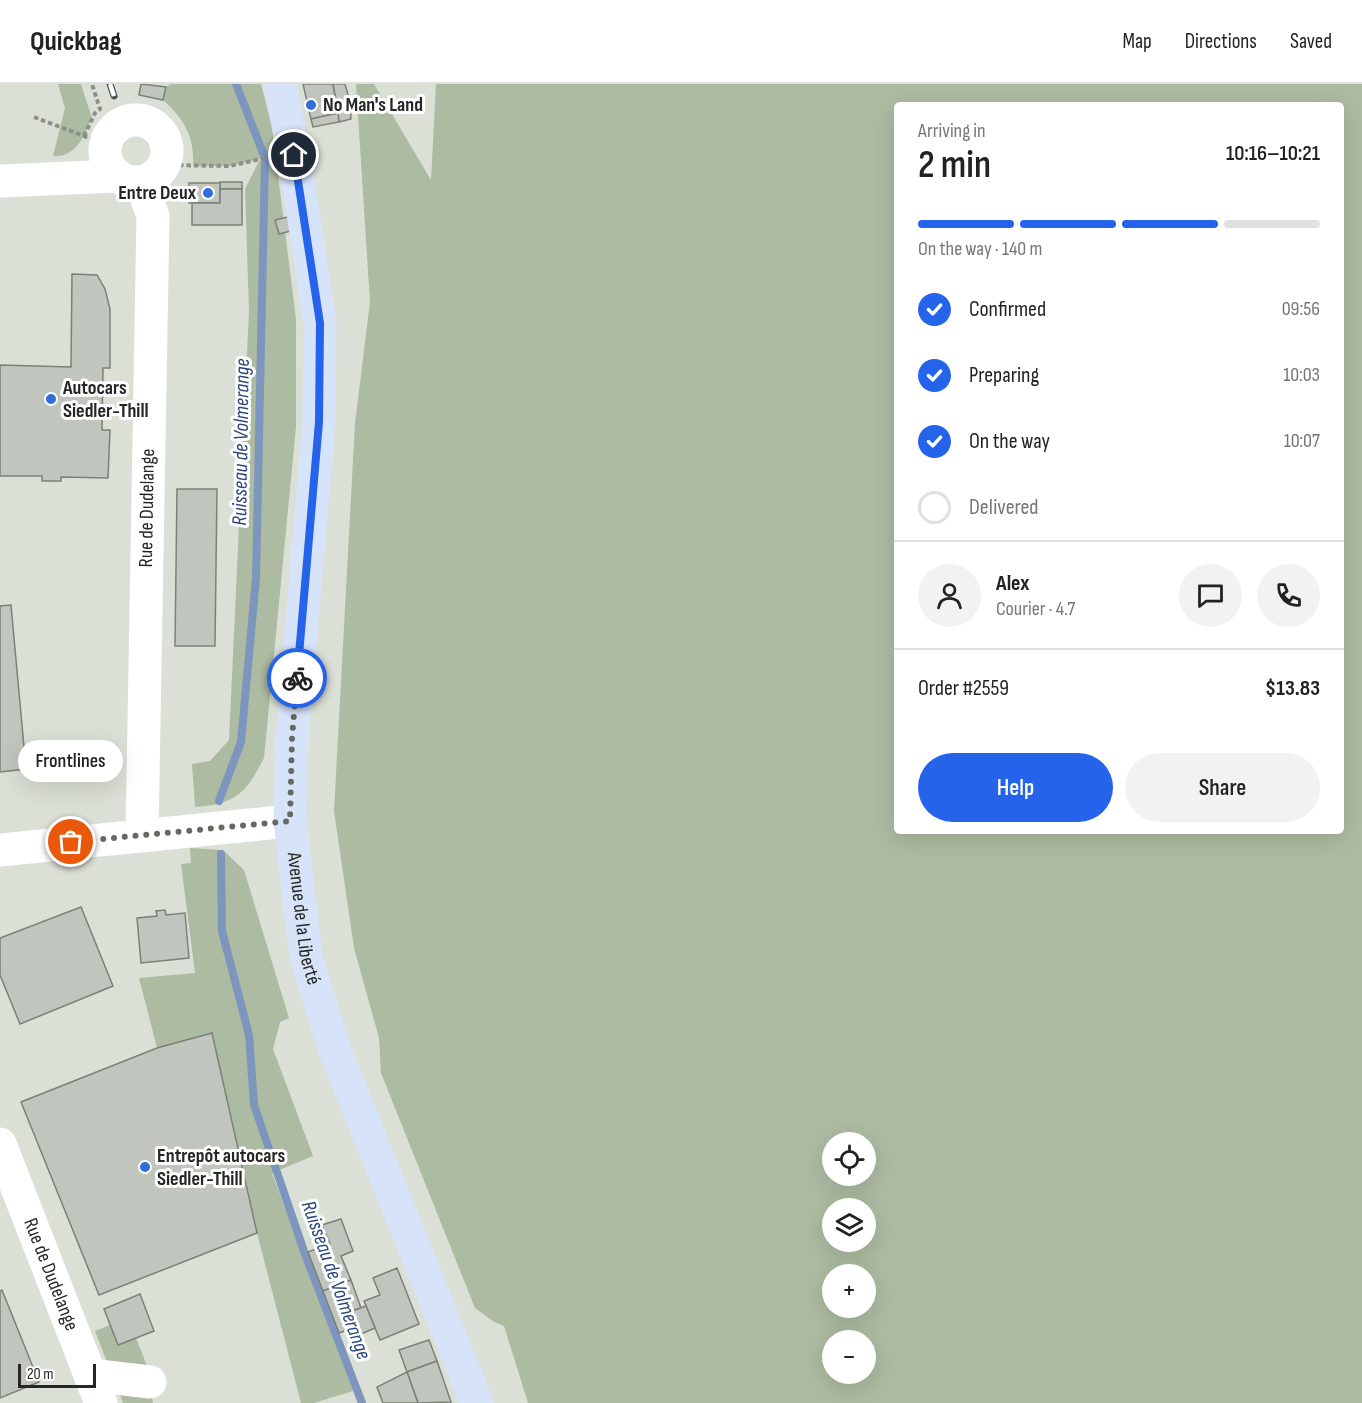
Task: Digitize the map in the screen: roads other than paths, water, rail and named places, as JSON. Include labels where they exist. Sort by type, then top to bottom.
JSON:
[{"type":"main road","name":"Avenue de la Liberté","points":[[280,84],[294,155],[320,323],[319,422],[292,738],[290,821],[306,957],[334,1048],[477,1403]]},
{"type":"street","name":"Rue de Dudelange","points":[[126,121],[147,122],[163,135],[167,144],[141,175],[106,161],[95,140],[109,134],[126,121]]},
{"type":"street","points":[[0,181],[141,175]]},
{"type":"street","name":"Rue de Dudelange","points":[[141,175],[153,216],[135,613],[142,835]]},
{"type":"street","points":[[0,850],[290,821]]},
{"type":"street","name":"Rue de Dudelange","points":[[0,1144],[96,1389]]},
{"type":"street","points":[[96,1389],[150,1382]]},
{"type":"waterway","name":"Ruisseau de Volmerange","points":[[219,801],[241,742],[256,578],[265,158],[236,84]]},
{"type":"waterway","name":"Ruisseau de Volmerange","points":[[221,854],[222,931],[249,1035],[254,1105],[305,1254],[362,1403]]},
{"type":"railway","points":[[110,84],[114,96]]},
{"type":"place","name":"No Man's Land","points":[[311,105]]},
{"type":"place","name":"Entre Deux","points":[[208,193]]},
{"type":"place","name":"Autocars Siedler-Thill","points":[[51,399]]},
{"type":"place","name":"Frontlines","points":[[71,842]]},
{"type":"place","name":"Entrepôt autocars Siedler-Thill","points":[[145,1167]]}]
